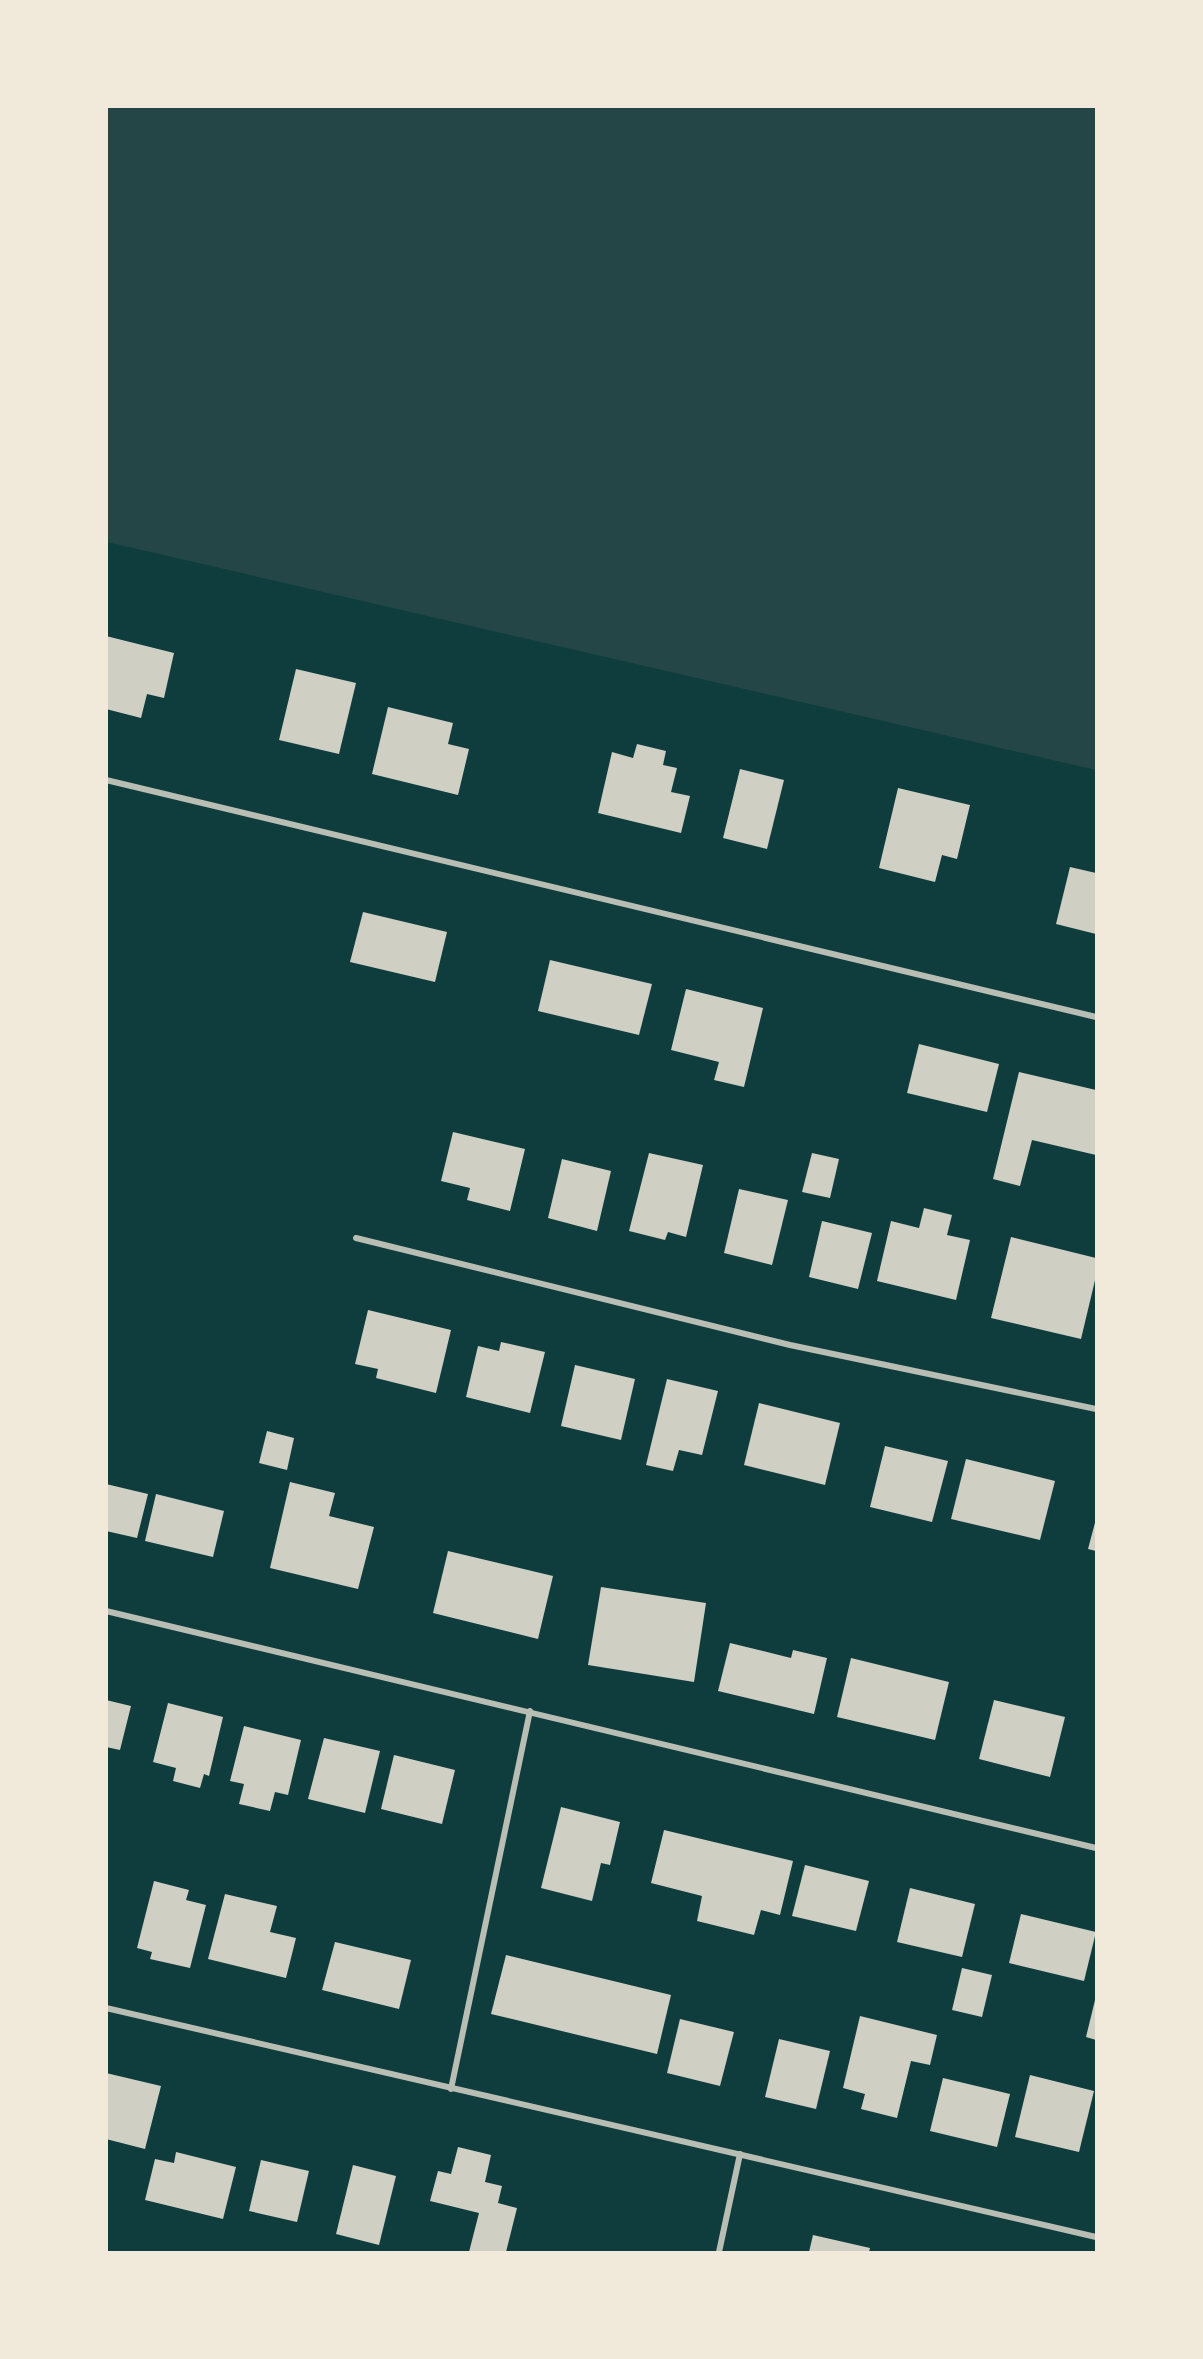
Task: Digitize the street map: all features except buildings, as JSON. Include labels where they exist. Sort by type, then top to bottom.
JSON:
[{"type":"street","points":[[106,780],[1096,1017]]},
{"type":"street","points":[[356,1238],[790,1345],[1096,1409]]},
{"type":"street","points":[[106,1611],[1096,1848]]},
{"type":"street","points":[[451,2089],[530,1711]]},
{"type":"street","points":[[106,2007],[451,2089],[1096,2237]]},
{"type":"street","points":[[719,2253],[740,2154]]},
{"type":"shaded area","points":[[107,106],[1096,107],[1096,770],[107,542]]}]
